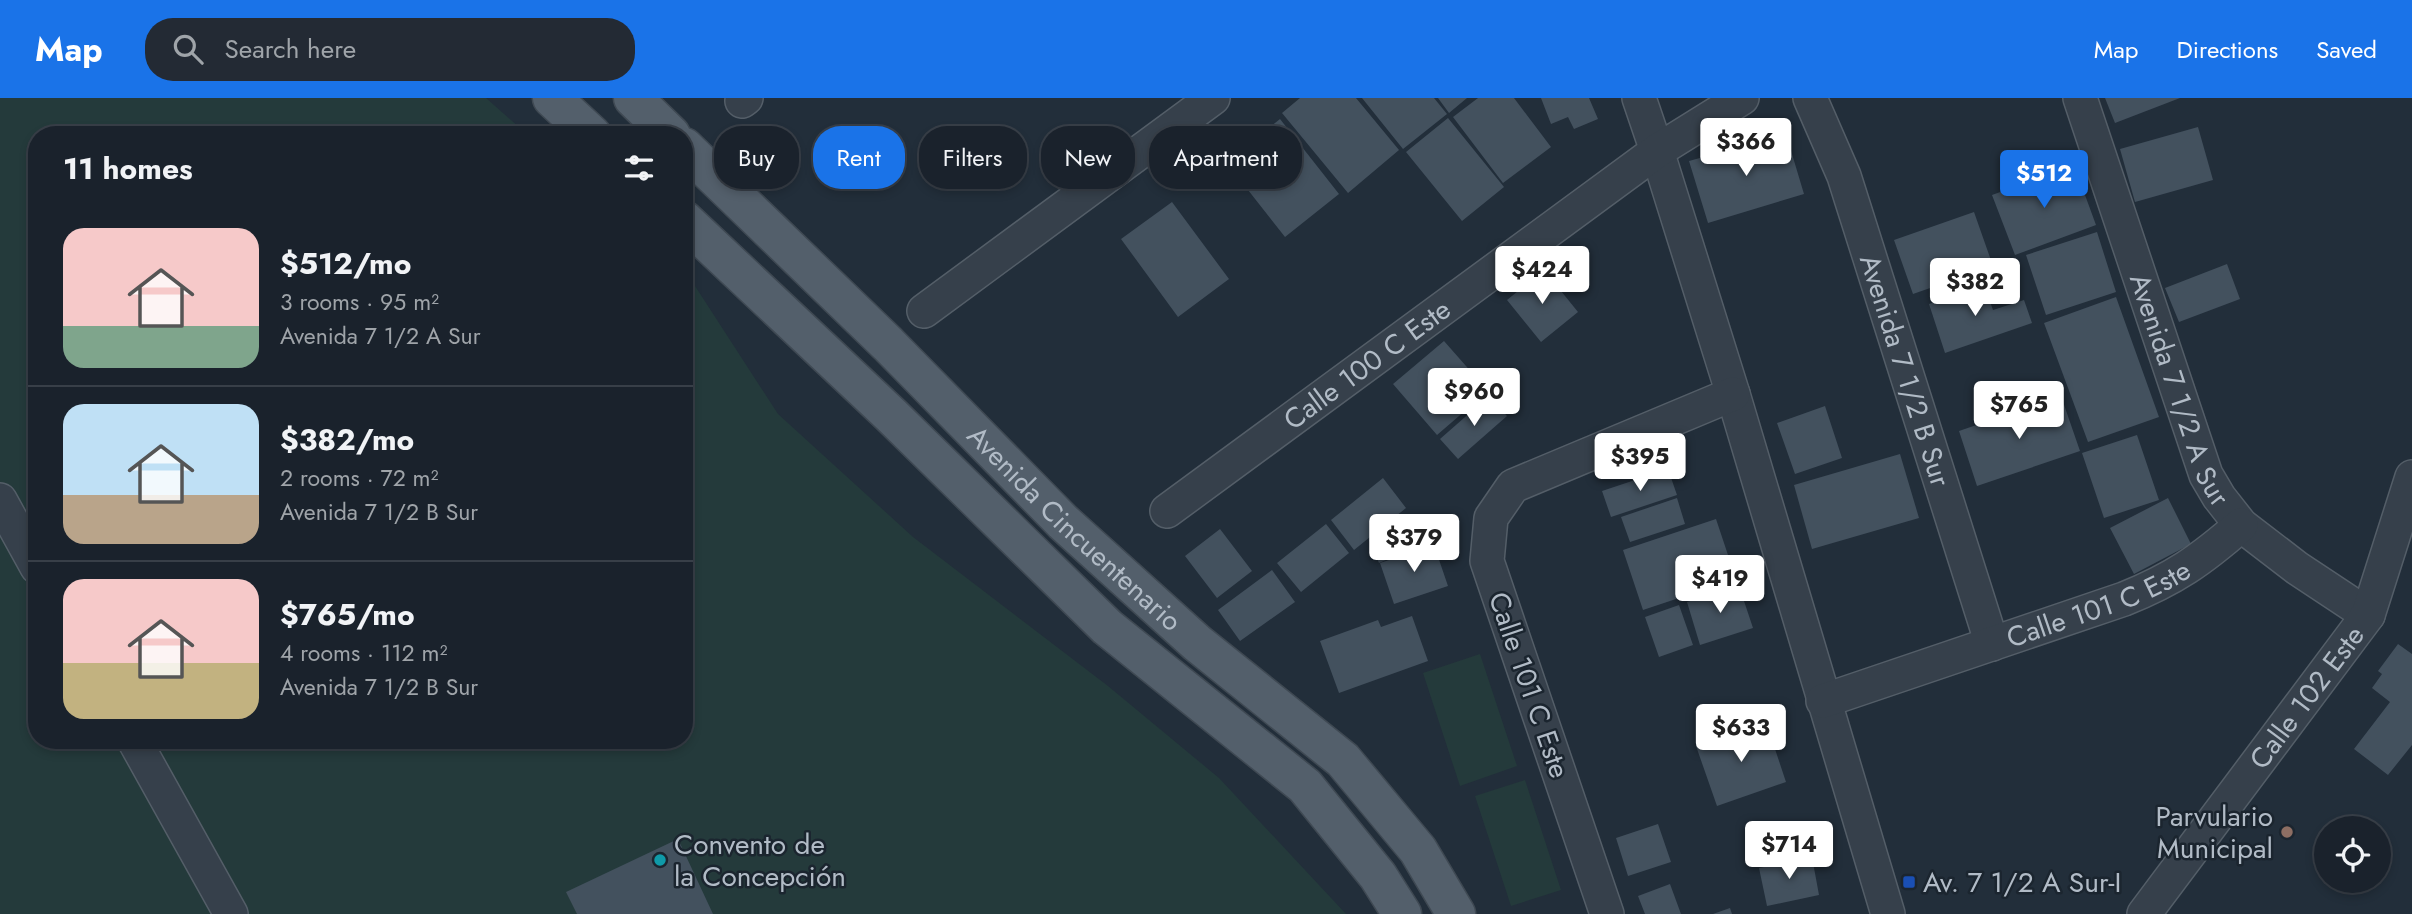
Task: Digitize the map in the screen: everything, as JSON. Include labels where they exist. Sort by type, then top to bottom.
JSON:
[{"type":"main road","points":[[552,98],[582,126]]},
{"type":"main road","points":[[633,98],[662,126]]},
{"type":"main road","name":"Avenida Cincuentenario","points":[[693,156],[888,344],[1063,522],[1197,643],[1343,760],[1418,850],[1456,914]]},
{"type":"main road","name":"Avenida Cincuentenario","points":[[693,228],[1034,552],[1107,627],[1306,786],[1378,876],[1402,914]]},
{"type":"street","points":[[924,311],[1213,98]]},
{"type":"street","points":[[1639,98],[1732,394],[1888,914]]},
{"type":"street","name":"Calle 100 C Este","points":[[1167,511],[1657,151],[1742,98]]},
{"type":"street","name":"Avenida 7 1/2 B Sur","points":[[1810,98],[1844,176],[1992,644]]},
{"type":"street","name":"Avenida 7 1/2 A Sur","points":[[2080,98],[2206,475],[2241,525],[2297,568],[2368,615]]},
{"type":"street","name":"Calle 101 C Este","points":[[1606,914],[1487,561],[1491,518],[1513,486],[1732,394]]},
{"type":"street","name":"Calle 102 Este","points":[[2144,914],[2368,615],[2412,477]]},
{"type":"street","points":[[0,500],[28,550]]},
{"type":"street","name":"Calle 101 C Este","points":[[1823,701],[2124,599],[2163,583],[2203,558],[2241,525]]},
{"type":"street","points":[[139,749],[230,914]]},
{"type":"green space","points":[[0,98],[486,98],[518,126],[28,126],[28,749],[693,749],[693,283],[778,414],[913,537],[1108,686],[1219,778],[1346,914],[0,914]]},
{"type":"green space","points":[[1480,654],[1517,766],[1460,786],[1423,673]]},
{"type":"green space","points":[[1525,780],[1561,890],[1511,906],[1475,796]]},
{"type":"building","points":[[1300,98],[1356,98],[1399,150],[1348,193],[1302,137],[1302,126],[1293,126],[1282,113]]},
{"type":"building","points":[[1362,98],[1434,98],[1447,114],[1403,149]]},
{"type":"building","points":[[1438,98],[1467,98],[1449,113]]},
{"type":"building","points":[[1478,98],[1514,98],[1551,147],[1503,183],[1453,117]]},
{"type":"building","points":[[1541,98],[1589,98],[1598,119],[1574,129],[1568,117],[1551,124]]},
{"type":"building","points":[[2105,98],[2180,98],[2115,123]]},
{"type":"building","points":[[1448,118],[1504,187],[1462,221],[1406,152]]},
{"type":"building","points":[[1280,119],[1286,126],[1271,126]]},
{"type":"building","points":[[2198,127],[2213,180],[2135,202],[2120,149]]},
{"type":"building","points":[[1786,134],[1804,194],[1708,223],[1689,161]]},
{"type":"building","points":[[1302,147],[1339,194],[1285,237],[1247,189],[1302,189]]},
{"type":"building","points":[[2074,165],[2096,225],[2015,255],[1992,195]]},
{"type":"building","points":[[1172,202],[1229,279],[1178,317],[1121,239]]},
{"type":"building","points":[[1974,212],[1993,266],[1913,294],[1894,240]]},
{"type":"building","points":[[2097,232],[2116,292],[2046,315],[2026,255]]},
{"type":"building","points":[[2227,264],[2240,299],[2179,322],[2165,288]]},
{"type":"building","points":[[1544,270],[1578,312],[1541,342],[1507,300]]},
{"type":"building","points":[[1984,285],[1993,310],[2024,300],[2032,323],[1945,353],[1929,304]]},
{"type":"building","points":[[2116,297],[2159,417],[2088,442],[2044,323]]},
{"type":"building","points":[[1444,341],[1488,391],[1437,435],[1393,384]]},
{"type":"building","points":[[1489,396],[1507,416],[1458,459],[1440,439]]},
{"type":"building","points":[[2061,396],[2080,451],[1977,486],[1959,431]]},
{"type":"building","points":[[1825,406],[1842,458],[1795,474],[1777,423]]},
{"type":"building","points":[[2137,435],[2159,500],[2104,518],[2082,453]]},
{"type":"building","points":[[1900,454],[1919,518],[1812,549],[1794,485]]},
{"type":"building","points":[[1668,469],[1677,495],[1611,517],[1602,491]]},
{"type":"building","points":[[1383,478],[1406,508],[1354,550],[1331,520]]},
{"type":"building","points":[[1677,498],[1685,524],[1630,542],[1621,517]]},
{"type":"building","points":[[2168,498],[2191,544],[2134,574],[2110,528]]},
{"type":"building","points":[[1429,515],[1438,537],[1379,563],[1369,540]]},
{"type":"building","points":[[1716,519],[1736,579],[1643,610],[1623,550]]},
{"type":"building","points":[[1326,524],[1349,553],[1301,592],[1277,563]]},
{"type":"building","points":[[1220,529],[1252,571],[1217,598],[1185,556]]},
{"type":"building","points":[[1434,545],[1448,586],[1394,604],[1380,563]]},
{"type":"building","points":[[1272,570],[1295,602],[1240,641],[1218,610]]},
{"type":"building","points":[[1739,586],[1753,628],[1700,645],[1687,602]]},
{"type":"building","points":[[1679,605],[1693,645],[1659,657],[1645,617]]},
{"type":"building","points":[[1412,616],[1428,661],[1339,693],[1320,641],[1378,620],[1381,627]]},
{"type":"building","points":[[2398,644],[2412,654],[2412,745],[2388,775],[2354,749],[2390,702],[2372,688],[2382,674],[2378,671]]},
{"type":"building","points":[[1766,722],[1786,782],[1717,806],[1696,746]]},
{"type":"building","points":[[1658,824],[1671,862],[1628,876],[1616,838]]},
{"type":"building","name":"Convento de la Concepción","points":[[678,839],[713,914],[577,914],[566,892]]},
{"type":"building","points":[[1812,857],[1819,895],[1767,906],[1759,868]]},
{"type":"building","points":[[1670,884],[1681,914],[1645,914],[1638,896]]},
{"type":"building","points":[[1730,908],[1732,914],[1713,914]]},
{"type":"place","name":"Parvulario Municipal","points":[[2287,832]]},
{"type":"place","name":"Convento de la Concepción","points":[[660,860]]},
{"type":"place","name":"Av. 7 1/2 A Sur-I","points":[[1909,882]]}]
